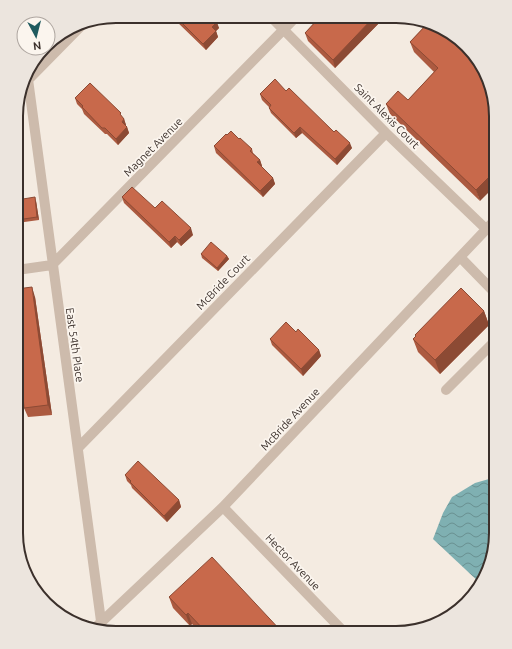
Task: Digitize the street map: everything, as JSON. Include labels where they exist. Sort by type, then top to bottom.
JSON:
[{"type":"street","name":"Saint Alexis Court","points":[[277,23],[386,133],[486,229]]},
{"type":"street","name":"Magnet Avenue","points":[[52,266],[290,23]]},
{"type":"street","points":[[36,68],[72,34]]},
{"type":"street","name":"East 54th Place","points":[[29,84],[52,266],[78,448],[98,624]]},
{"type":"street","name":"McBride Court","points":[[78,448],[386,133]]},
{"type":"street","name":"McBride Avenue","points":[[99,624],[223,507],[489,226]]},
{"type":"street","points":[[460,257],[489,287]]},
{"type":"street","points":[[23,269],[52,266]]},
{"type":"street","points":[[446,390],[489,347]]},
{"type":"street","name":"Hector Avenue","points":[[223,507],[338,626]]},
{"type":"water","points":[[489,479],[489,539],[486,557],[477,580],[433,539],[443,513],[452,497],[475,483]]},
{"type":"building","points":[[182,23],[216,23],[212,27],[216,31],[203,44]]},
{"type":"building","points":[[314,23],[368,23],[333,60],[305,33]]},
{"type":"building","points":[[424,27],[442,35],[466,55],[477,70],[482,81],[486,92],[489,116],[489,177],[476,190],[386,104],[398,91],[408,100],[438,68],[410,42]]},
{"type":"building","points":[[275,79],[286,91],[289,88],[334,132],[336,130],[350,143],[335,159],[300,127],[294,133],[269,108],[271,105],[260,94]]},
{"type":"building","points":[[90,83],[121,113],[120,114],[124,119],[122,122],[127,127],[116,139],[105,128],[102,128],[75,98]]},
{"type":"building","points":[[231,131],[252,149],[250,151],[260,160],[257,162],[273,178],[260,191],[214,146]]},
{"type":"building","points":[[132,187],[155,208],[162,201],[191,228],[179,240],[175,236],[169,242],[122,197]]},
{"type":"building","points":[[35,197],[37,217],[23,219],[23,199]]},
{"type":"building","points":[[211,242],[227,256],[217,268],[201,254]]},
{"type":"building","points":[[32,287],[48,405],[24,408],[23,396],[23,288]]},
{"type":"building","points":[[461,288],[484,311],[435,360],[413,339],[416,336],[415,335]]},
{"type":"building","points":[[286,322],[296,332],[298,329],[319,350],[301,369],[270,339]]},
{"type":"building","points":[[138,461],[179,500],[164,516],[130,482],[131,481],[125,475]]},
{"type":"building","points":[[212,557],[276,626],[200,626],[188,613],[186,615],[169,597]]}]
